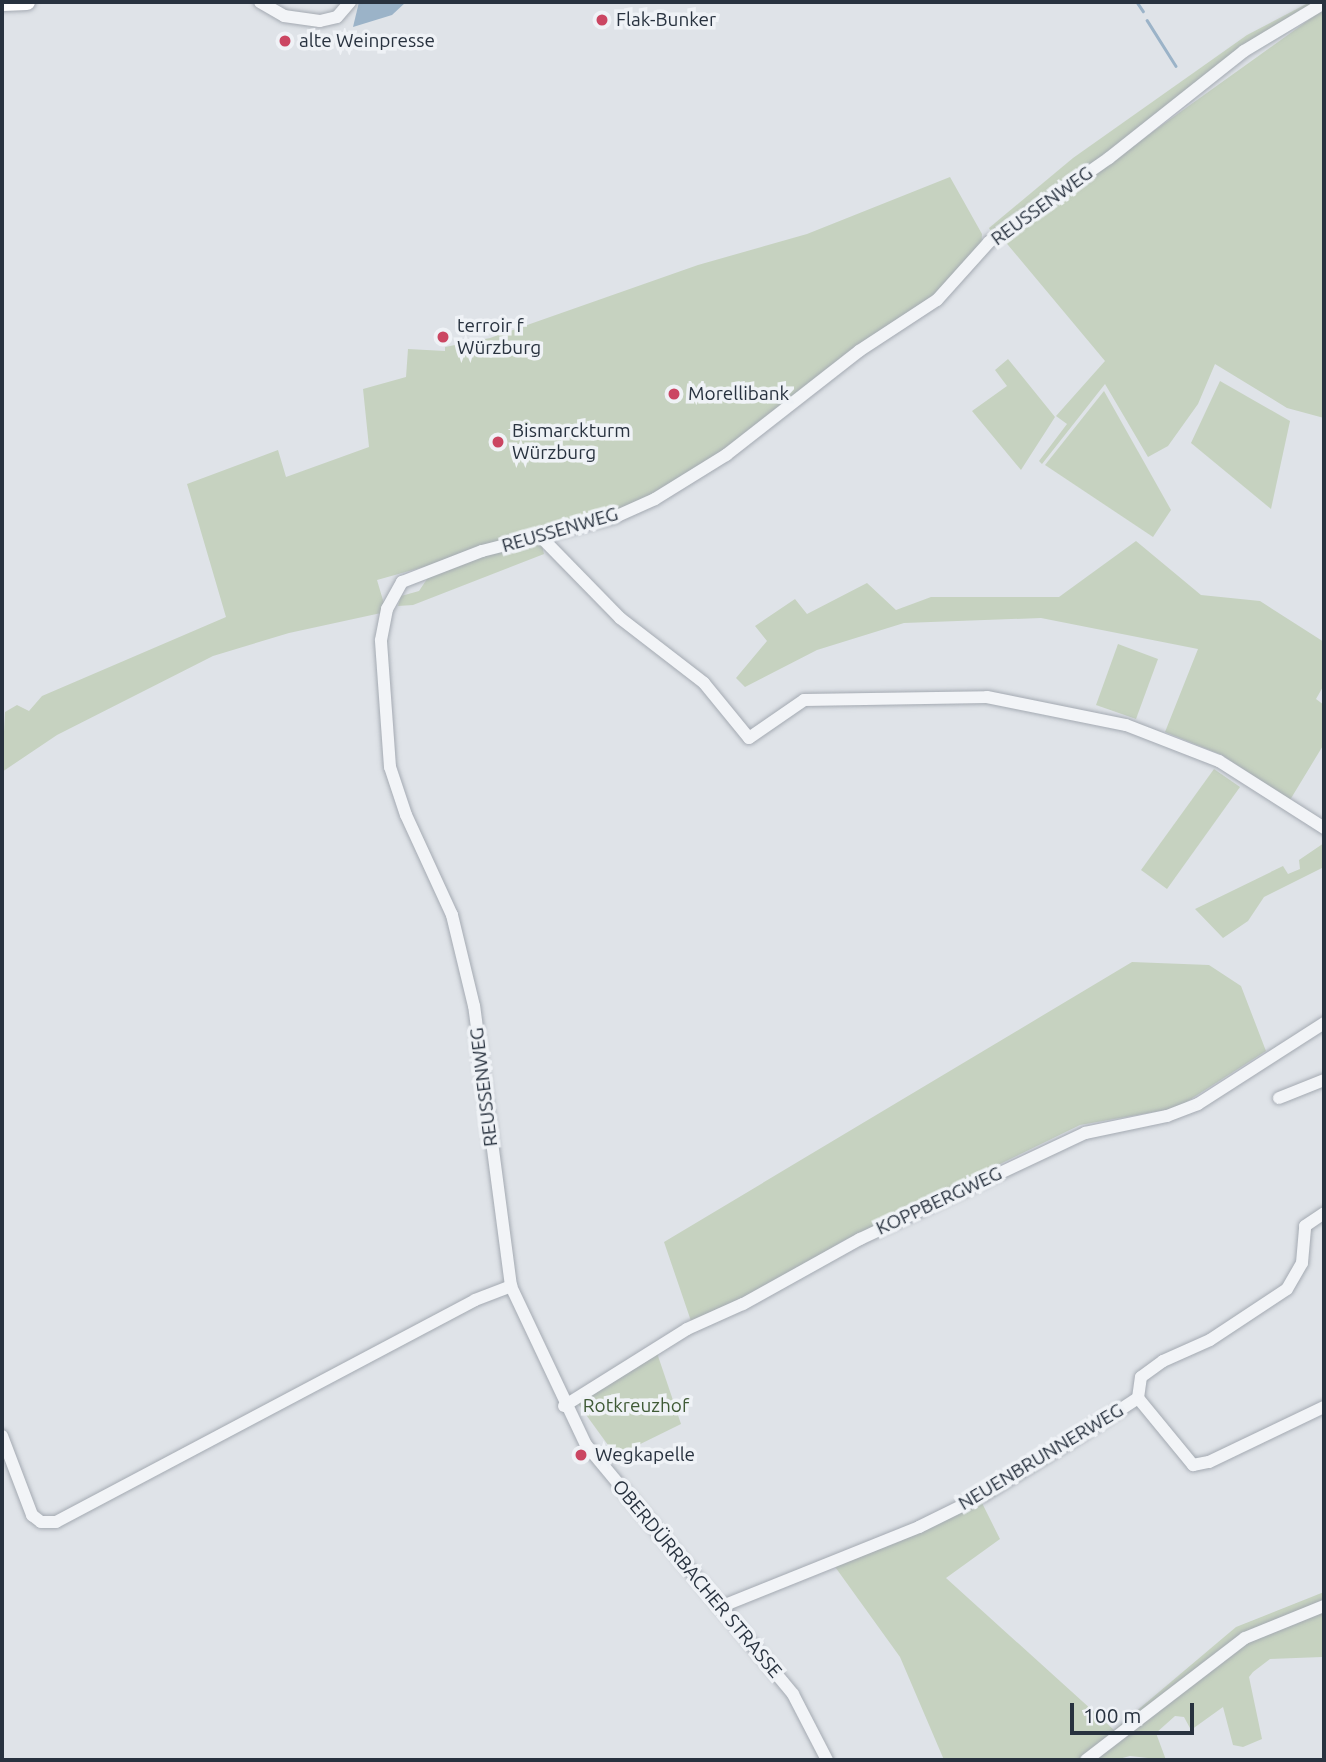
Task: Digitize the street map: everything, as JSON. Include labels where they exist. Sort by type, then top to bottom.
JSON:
[{"type":"main road","points":[[2,3],[27,2]]},
{"type":"street","points":[[260,2],[301,20],[329,20],[347,5]]},
{"type":"street","name":"REUSSENWEG","points":[[510,1286],[474,1006],[452,915],[406,815],[390,767],[381,640],[387,609],[401,582],[482,551],[615,517],[655,499],[726,455],[859,351],[937,300],[989,242],[1109,158],[1244,51],[1324,3]]},
{"type":"street","points":[[541,537],[620,618],[713,691],[749,738],[804,700],[987,697],[1126,725],[1208,757],[1324,828]]},
{"type":"street","name":"KOPPBERGWEG","points":[[564,1406],[687,1329],[743,1304],[860,1239],[1085,1133],[1167,1116],[1198,1104],[1324,1023]]},
{"type":"street","points":[[1279,1098],[1324,1080]]},
{"type":"street","name":"NEUENBRUNNERWEG","points":[[720,1607],[951,1511],[1138,1398],[1141,1377],[1163,1361],[1230,1328],[1287,1289],[1302,1263],[1305,1226],[1324,1213]]},
{"type":"street","points":[[2,1436],[32,1515],[41,1522],[56,1522],[475,1300],[510,1286]]},
{"type":"street","name":"OBERDÜRRBACHER STRASSE","points":[[510,1286],[564,1406],[601,1466],[793,1694],[827,1760]]},
{"type":"street","points":[[1138,1398],[1193,1465],[1209,1462],[1324,1407]]},
{"type":"street","points":[[1086,1760],[1245,1639],[1324,1606]]},
{"type":"green space","points":[[1310,2],[1319,2],[994,236],[989,228],[1073,158],[1247,35]]},
{"type":"green space","points":[[1324,9],[1324,418],[1287,408],[1215,364],[1198,404],[1168,446],[1148,457],[1105,384],[1042,464],[1039,461],[1067,424],[1056,416],[1105,361],[1003,239]]},
{"type":"green space","points":[[950,177],[982,234],[981,250],[951,283],[765,422],[657,494],[591,520],[377,580],[385,607],[381,613],[289,633],[213,656],[57,735],[2,772],[5,712],[17,705],[29,711],[42,696],[226,617],[187,484],[278,450],[286,477],[369,447],[363,389],[406,377],[408,349],[445,351],[445,347],[490,338],[698,265],[807,234]]},
{"type":"green space","points":[[1008,359],[1055,417],[1021,470],[972,411],[1007,386],[995,370]]},
{"type":"green space","points":[[1220,381],[1290,421],[1271,509],[1191,443]]},
{"type":"green space","points":[[1104,391],[1171,510],[1153,537],[1045,465]]},
{"type":"green space","points":[[541,541],[544,554],[413,605],[398,606],[401,596],[419,591],[429,576],[491,553]]},
{"type":"green space","points":[[1136,541],[1201,595],[1260,601],[1324,642],[1324,685],[1316,699],[1324,705],[1324,744],[1290,800],[1222,755],[1165,732],[1198,649],[1041,618],[904,623],[817,650],[745,687],[736,678],[767,641],[755,626],[795,599],[807,614],[867,583],[896,610],[931,597],[1059,597]]},
{"type":"green space","points":[[1118,644],[1158,659],[1136,719],[1096,705]]},
{"type":"green space","points":[[1214,769],[1240,787],[1167,889],[1141,870]]},
{"type":"green space","points":[[1324,843],[1324,867],[1264,897],[1248,921],[1223,938],[1195,909],[1283,866],[1288,874],[1300,869],[1299,860]]},
{"type":"green space","points":[[1132,962],[1209,965],[1241,986],[1266,1051],[1177,1108],[1080,1125],[843,1241],[752,1295],[691,1321],[664,1242]]},
{"type":"green space","name":"Rotkreuzhof","points":[[656,1350],[681,1424],[616,1456],[576,1401]]},
{"type":"green space","points":[[980,1499],[1000,1539],[946,1578],[1114,1730],[1236,1627],[1324,1592],[1324,1667],[1322,1657],[1270,1659],[1253,1672],[1249,1677],[1262,1739],[1243,1747],[1233,1745],[1223,1707],[1191,1730],[1184,1717],[1175,1716],[1156,1733],[1166,1760],[1130,1756],[1115,1760],[944,1760],[900,1657],[833,1564]]},
{"type":"water","points":[[359,2],[406,2],[392,15],[353,27]]},
{"type":"waterway","points":[[1137,2],[1143,11]]},
{"type":"waterway","points":[[1147,20],[1176,66]]},
{"type":"place","name":"Flak-Bunker","points":[[602,20]]},
{"type":"place","name":"alte Weinpresse","points":[[285,41]]},
{"type":"place","name":"terroir f Würzburg","points":[[443,337]]},
{"type":"place","name":"Morellibank","points":[[674,394]]},
{"type":"place","name":"Bismarckturm Würzburg","points":[[498,442]]},
{"type":"place","name":"Wegkapelle","points":[[581,1455]]}]
